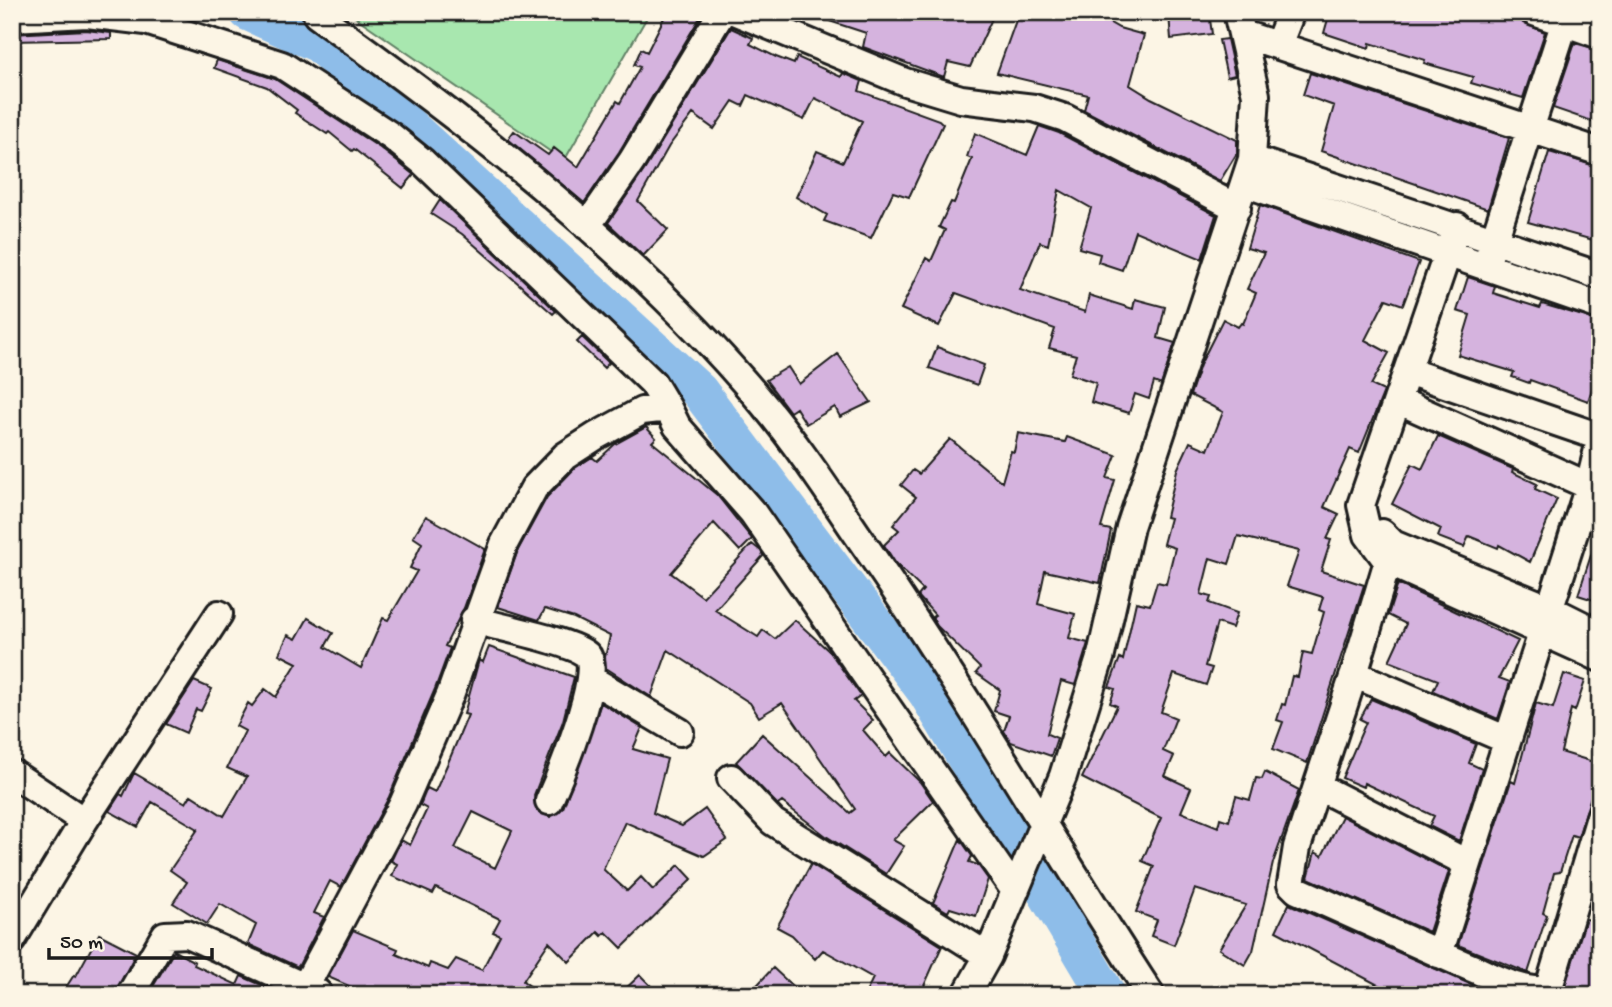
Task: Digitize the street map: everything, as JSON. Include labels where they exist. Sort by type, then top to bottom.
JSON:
[{"type":"street","points":[[587,226],[632,161],[722,12]]},
{"type":"street","points":[[736,12],[905,82],[970,100],[1034,108],[1065,118],[1237,208]]},
{"type":"street","points":[[1278,46],[1291,12]]},
{"type":"street","points":[[1534,12],[1566,18],[1600,35]]},
{"type":"street","points":[[12,18],[87,14],[146,22],[251,52],[282,65],[313,83],[423,162],[653,383],[677,426],[753,513],[1017,886]]},
{"type":"street","points":[[317,15],[374,55],[587,226],[679,308],[766,407],[897,592],[986,727],[1040,833],[1151,995]]},
{"type":"street","points":[[1404,402],[1419,375],[1474,233],[1530,129],[1566,18]]},
{"type":"street","points":[[1240,23],[1278,46],[1600,152]]},
{"type":"street","points":[[966,995],[988,956],[1040,833],[1101,655],[1130,527],[1248,171],[1256,95],[1240,23]]},
{"type":"street","points":[[1248,171],[1474,233],[1600,276]]},
{"type":"street","points":[[1248,171],[1465,260],[1600,306]]},
{"type":"street","points":[[1474,233],[1404,402],[1376,507],[1377,526],[1391,553],[1544,618],[1600,634]]},
{"type":"street","points":[[1419,375],[1600,439],[1589,486],[1544,618],[1440,954]]},
{"type":"street","points":[[1404,402],[1589,486]]},
{"type":"street","points":[[130,995],[165,935],[178,933],[187,933],[313,991],[403,804],[450,695],[474,620],[504,544],[534,488],[565,456],[596,436],[642,411],[668,408]]},
{"type":"street","points":[[1391,553],[1297,847],[1291,884],[1297,890],[1504,981],[1535,991],[1545,990],[1550,984],[1600,817]]},
{"type":"street","points":[[12,940],[84,821],[219,614]]},
{"type":"street","points":[[1544,618],[1600,658]]},
{"type":"street","points":[[474,620],[582,652],[592,662],[591,679],[562,773],[549,801]]},
{"type":"street","points":[[1354,674],[1507,740]]},
{"type":"street","points":[[591,679],[680,732]]},
{"type":"street","points":[[12,773],[84,821]]},
{"type":"street","points":[[731,778],[773,822],[822,856],[988,956]]},
{"type":"street","points":[[1317,786],[1467,863]]},
{"type":"green space","points":[[348,12],[650,12],[564,161]]},
{"type":"building","points":[[667,12],[692,12],[701,16],[619,152],[584,203],[508,139],[514,131],[548,155],[554,148],[578,167],[617,101],[620,103],[640,67],[634,65],[641,49],[647,52]]},
{"type":"building","points":[[814,12],[995,12],[970,67],[948,62],[944,77],[863,47],[866,33],[814,16]]},
{"type":"building","points":[[1019,12],[1091,12],[1119,28],[1144,35],[1130,85],[1237,140],[1237,153],[1220,181],[1084,110],[1088,95],[997,73]]},
{"type":"building","points":[[1209,12],[1212,34],[1171,39],[1169,14]]},
{"type":"building","points":[[1330,12],[1501,12],[1515,17],[1517,12],[1523,23],[1545,32],[1523,98],[1471,83],[1473,77],[1424,63],[1425,60],[1370,43],[1369,48],[1324,33]]},
{"type":"building","points":[[731,28],[753,38],[750,44],[776,57],[794,64],[797,57],[841,77],[843,73],[862,81],[859,91],[939,120],[943,124],[909,197],[893,192],[871,238],[824,221],[827,215],[796,197],[817,151],[843,162],[862,121],[815,98],[804,120],[748,95],[743,106],[733,101],[714,129],[693,114],[669,146],[638,201],[668,230],[643,256],[608,223],[645,169]]},
{"type":"building","points":[[86,30],[111,33],[111,39],[12,41],[12,34]]},
{"type":"building","points":[[1227,39],[1235,75],[1227,77],[1219,40]]},
{"type":"building","points":[[1575,43],[1600,50],[1600,124],[1553,108]]},
{"type":"building","points":[[217,60],[275,79],[380,148],[414,175],[403,188],[354,149],[352,151],[329,132],[327,134],[295,113],[297,110],[267,87],[214,68]]},
{"type":"building","points":[[1310,73],[1509,138],[1488,209],[1321,151],[1334,106],[1303,95]]},
{"type":"building","points":[[1039,126],[1059,133],[1216,215],[1202,259],[1135,231],[1122,270],[1098,262],[1100,254],[1079,248],[1091,208],[1059,190],[1048,245],[1040,242],[1020,290],[1085,312],[1089,295],[1133,309],[1135,299],[1165,307],[1158,338],[1175,343],[1161,385],[1154,382],[1149,399],[1135,394],[1129,413],[1091,402],[1096,383],[1070,374],[1076,355],[1049,348],[1055,329],[956,293],[939,326],[901,309],[926,258],[931,261],[945,230],[939,227],[951,202],[954,203],[972,159],[967,157],[975,133],[1027,155]]},
{"type":"building","points":[[1549,152],[1600,167],[1600,242],[1528,222]]},
{"type":"building","points":[[440,200],[556,311],[553,314],[462,234],[431,214]]},
{"type":"building","points":[[1260,205],[1419,262],[1403,305],[1386,299],[1365,340],[1389,353],[1371,385],[1384,391],[1359,453],[1350,449],[1324,507],[1339,514],[1327,539],[1331,540],[1321,571],[1364,585],[1307,763],[1273,749],[1283,722],[1277,720],[1282,704],[1285,705],[1292,676],[1298,677],[1303,652],[1312,654],[1324,612],[1319,610],[1323,597],[1287,586],[1299,551],[1238,536],[1229,564],[1210,558],[1201,594],[1211,597],[1209,603],[1237,613],[1232,628],[1217,623],[1205,666],[1212,668],[1206,685],[1174,674],[1161,712],[1176,718],[1163,751],[1174,756],[1165,776],[1191,788],[1181,812],[1218,827],[1220,818],[1229,821],[1236,796],[1250,800],[1256,778],[1262,779],[1265,772],[1299,790],[1273,863],[1253,951],[1245,965],[1219,949],[1246,905],[1195,889],[1174,945],[1151,936],[1157,920],[1136,912],[1154,866],[1142,861],[1161,818],[1082,778],[1117,706],[1110,703],[1115,689],[1109,687],[1120,658],[1123,660],[1136,602],[1150,605],[1157,582],[1166,584],[1175,548],[1163,544],[1177,470],[1190,442],[1208,450],[1223,412],[1190,395],[1200,365],[1223,319],[1238,327],[1243,324],[1256,293],[1247,289],[1264,253],[1247,248]]},
{"type":"building","points":[[1468,277],[1495,286],[1493,293],[1540,308],[1542,304],[1600,321],[1600,365],[1588,401],[1530,380],[1529,383],[1512,377],[1514,372],[1458,355],[1470,315],[1457,311]]},
{"type":"building","points":[[582,337],[609,363],[604,368],[577,342]]},
{"type":"building","points":[[937,347],[984,365],[977,385],[929,368]]},
{"type":"building","points":[[838,354],[871,402],[840,417],[835,407],[806,424],[796,408],[790,412],[766,380],[788,367],[799,384]]},
{"type":"building","points":[[646,427],[656,438],[652,442],[717,495],[752,539],[740,551],[714,523],[671,573],[703,597],[752,544],[761,551],[763,556],[715,610],[758,637],[763,630],[775,639],[795,620],[830,652],[861,696],[854,701],[873,720],[863,730],[886,757],[890,753],[920,782],[933,801],[893,840],[904,846],[886,874],[826,836],[782,802],[778,805],[736,762],[762,734],[850,813],[855,809],[782,703],[759,717],[750,703],[668,650],[651,697],[606,668],[605,657],[610,636],[574,618],[545,609],[539,620],[498,607],[518,550],[547,497],[575,468],[592,457],[597,461],[615,444]]},
{"type":"building","points":[[1018,433],[1065,442],[1067,437],[1116,455],[1107,478],[1115,480],[1101,528],[1111,530],[1100,583],[1045,571],[1038,604],[1075,614],[1069,638],[1088,643],[1075,685],[1061,681],[1047,734],[1057,738],[1051,756],[1011,742],[1004,731],[1009,716],[994,711],[1000,690],[976,673],[980,668],[937,626],[932,617],[935,615],[918,596],[923,590],[896,564],[884,545],[899,530],[893,525],[916,497],[901,485],[913,470],[919,474],[950,439],[1002,482]]},
{"type":"building","points":[[1438,436],[1513,469],[1512,472],[1537,484],[1535,489],[1557,499],[1530,562],[1499,545],[1498,548],[1469,536],[1464,547],[1438,537],[1441,529],[1392,504],[1412,464],[1422,469]]},
{"type":"building","points":[[426,516],[485,549],[464,608],[445,646],[450,648],[435,689],[389,797],[341,887],[330,881],[314,913],[324,917],[298,967],[248,944],[256,925],[220,904],[207,924],[173,903],[187,882],[170,870],[198,829],[152,802],[138,827],[109,811],[120,794],[123,796],[134,773],[186,803],[191,795],[224,816],[247,777],[227,768],[245,731],[236,726],[248,703],[252,706],[265,689],[276,697],[297,663],[279,654],[288,635],[296,639],[308,618],[333,633],[325,647],[361,668],[383,618],[388,620],[417,571],[410,568],[422,543],[413,537]]},
{"type":"building","points":[[1596,540],[1600,540],[1600,602],[1578,595]]},
{"type":"building","points":[[1398,584],[1518,641],[1499,678],[1510,682],[1498,719],[1433,691],[1438,680],[1389,661],[1406,624],[1388,615]]},
{"type":"building","points":[[489,647],[574,677],[563,721],[534,795],[537,811],[550,817],[563,808],[601,703],[642,728],[633,749],[667,759],[653,813],[682,826],[705,809],[727,840],[704,856],[625,822],[603,869],[627,891],[641,877],[653,890],[679,865],[692,879],[622,948],[606,932],[602,936],[598,932],[569,962],[549,942],[523,981],[542,995],[392,995],[380,990],[378,995],[370,995],[328,977],[353,930],[398,949],[396,954],[428,968],[430,963],[448,970],[456,959],[482,970],[500,935],[493,932],[500,919],[436,888],[433,894],[392,876],[397,864],[391,861],[401,840],[410,845],[427,809],[420,805],[427,788],[435,792],[468,715],[464,714],[479,660],[483,662]],"holes":[[[473,812],[512,831],[495,868],[455,848]]]},
{"type":"building","points":[[1564,674],[1585,681],[1575,711],[1571,709],[1561,752],[1600,764],[1600,768],[1578,837],[1572,835],[1560,872],[1554,873],[1543,913],[1547,915],[1528,973],[1458,945],[1511,781],[1515,783],[1536,703],[1553,708]]},
{"type":"building","points":[[194,681],[212,689],[201,711],[196,709],[186,733],[166,724]]},
{"type":"building","points":[[1371,699],[1476,744],[1469,763],[1482,769],[1459,841],[1429,826],[1434,816],[1364,783],[1363,787],[1342,778],[1366,722],[1360,719]]},
{"type":"building","points":[[1342,816],[1449,871],[1429,932],[1308,878],[1315,852],[1322,856]]},
{"type":"building","points":[[960,839],[972,856],[969,862],[978,865],[988,879],[976,916],[950,908],[948,912],[933,903]]},
{"type":"building","points":[[811,864],[942,946],[920,995],[865,995],[873,978],[823,950],[815,959],[792,935],[777,927]]},
{"type":"building","points":[[1289,904],[1488,992],[1487,995],[1397,995],[1276,931]]},
{"type":"building","points":[[1586,919],[1600,922],[1600,995],[1562,995]]},
{"type":"building","points":[[99,934],[136,953],[114,995],[61,995],[74,975],[76,976]]},
{"type":"building","points":[[174,951],[195,962],[194,965],[237,985],[241,976],[284,995],[198,995],[182,987],[178,995],[148,995]]},
{"type":"building","points":[[773,968],[802,995],[748,995]]},
{"type":"building","points":[[640,975],[660,995],[619,995]]},
{"type":"waterway","points":[[248,12],[319,44],[699,391],[927,693],[1107,995]]}]
